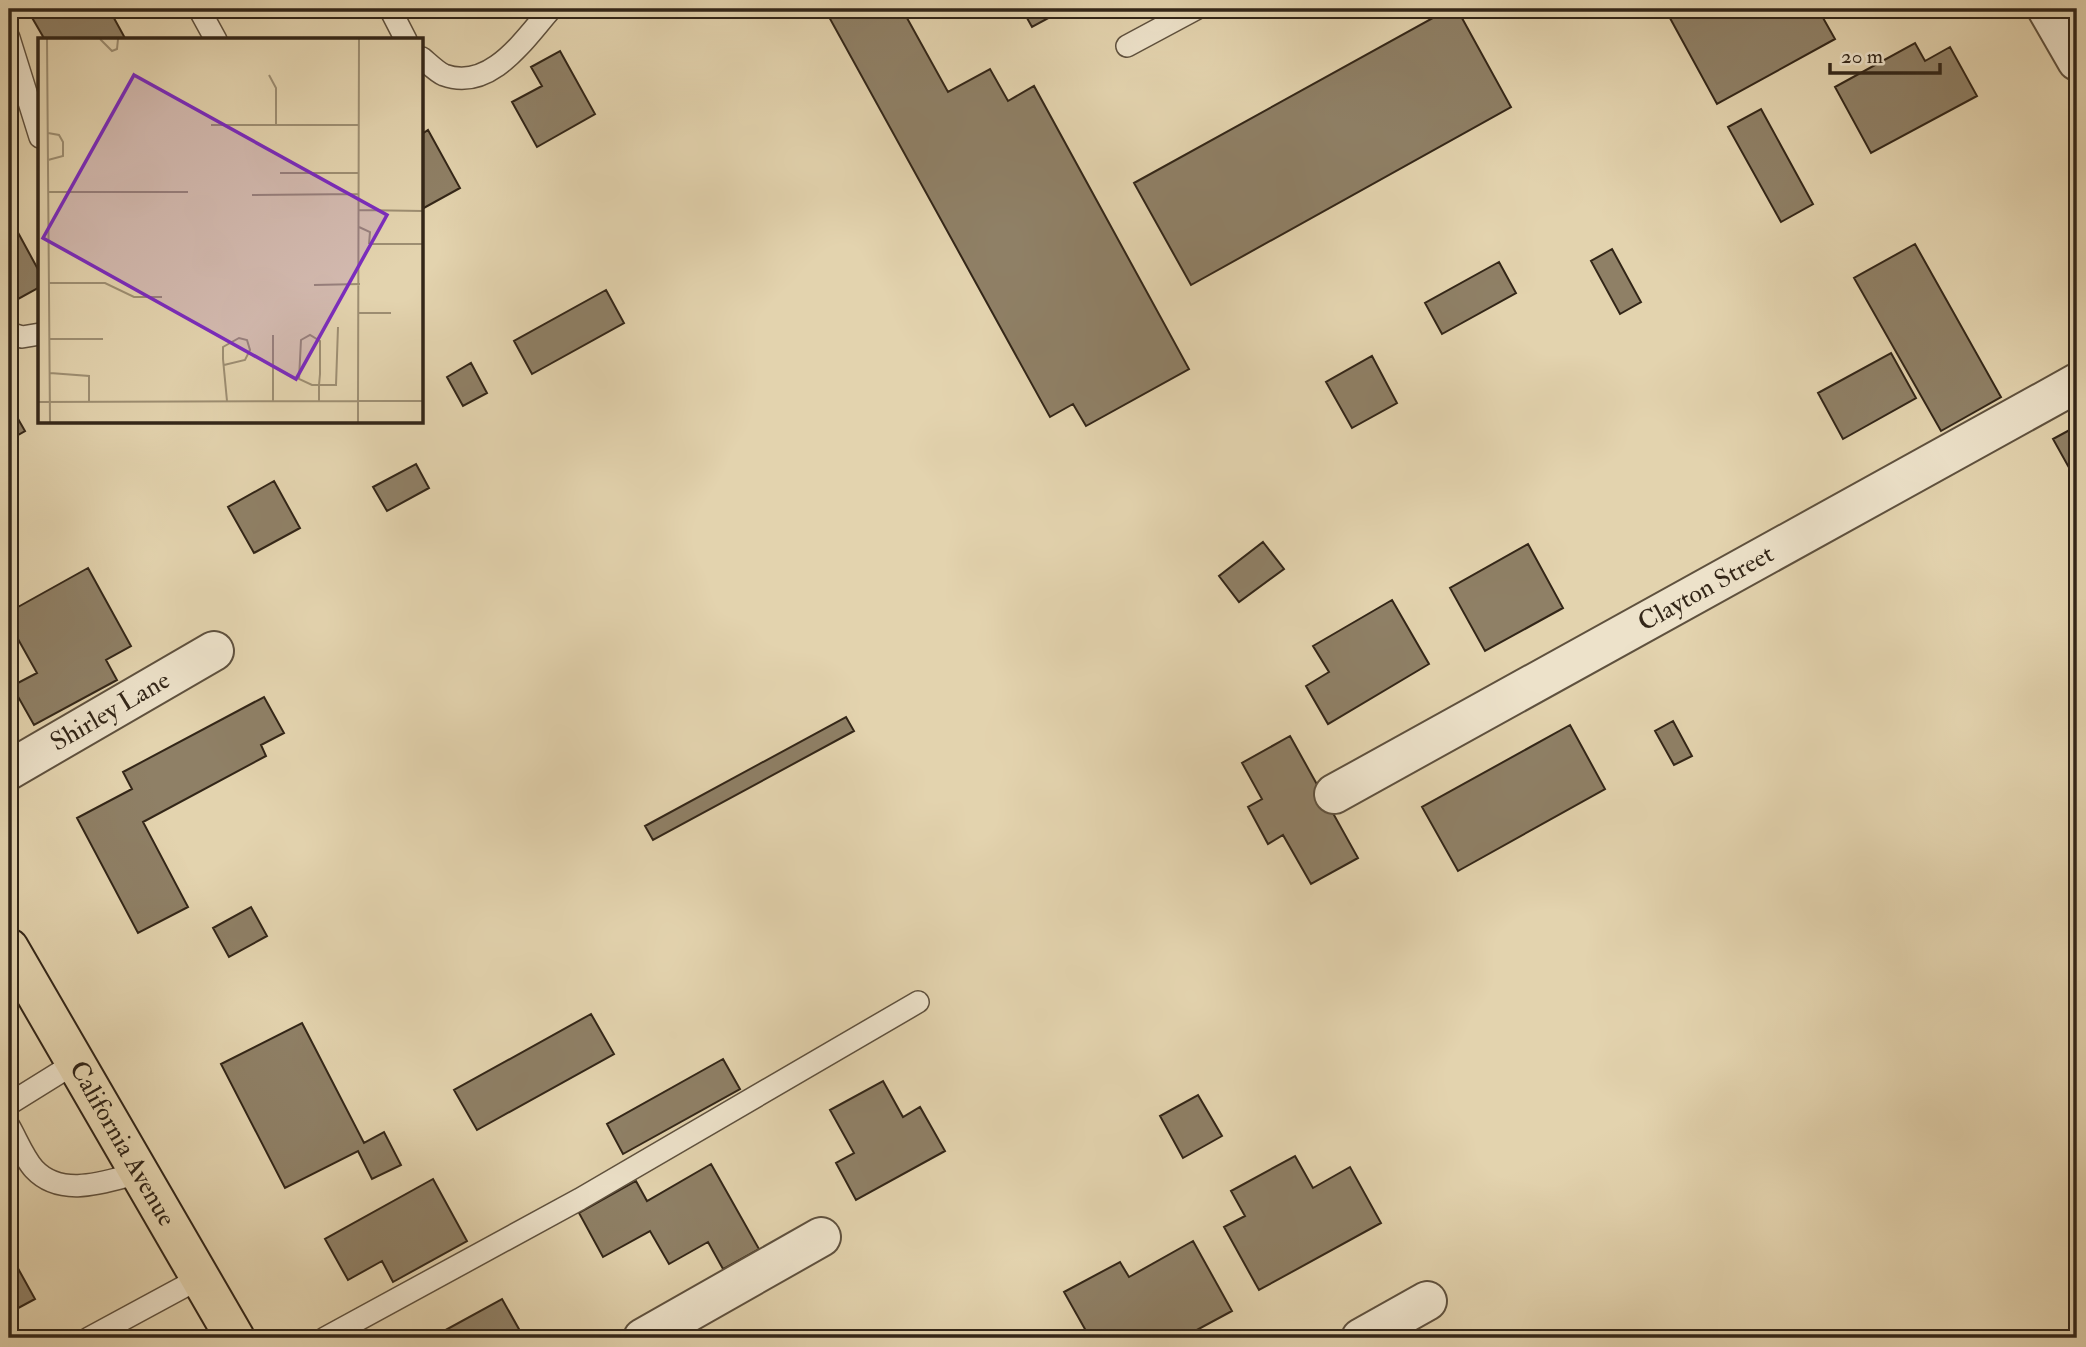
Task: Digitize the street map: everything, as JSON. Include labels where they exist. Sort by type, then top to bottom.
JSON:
[{"type":"main road","name":"California Avenue","points":[[9,948],[235,1338]]},
{"type":"street","points":[[2048,9],[2077,61]]},
{"type":"street","name":"Clayton Street","points":[[1334,794],[2077,383]]},
{"type":"street","name":"Shirley Lane","points":[[9,770],[214,651]]},
{"type":"street","points":[[643,1338],[821,1237]]},
{"type":"street","points":[[1361,1338],[1427,1301]]},
{"type":"lane","points":[[199,9],[215,38]]},
{"type":"lane","points":[[390,9],[405,38]]},
{"type":"lane","points":[[424,60],[444,75],[474,77],[507,60],[551,9]]},
{"type":"lane","points":[[1127,46],[1196,9]]},
{"type":"lane","points":[[9,38],[38,130]]},
{"type":"lane","points":[[9,334],[22,337],[38,334]]},
{"type":"lane","points":[[325,1338],[580,1199],[918,1002]]},
{"type":"lane","points":[[9,1104],[75,1063]]},
{"type":"lane","points":[[9,1126],[34,1169],[51,1181],[81,1187],[139,1173]]},
{"type":"lane","points":[[89,1338],[200,1278]]},
{"type":"building","points":[[27,9],[109,9],[125,38],[44,38]]},
{"type":"building","points":[[844,9],[902,9],[948,92],[990,69],[1008,101],[1034,86],[1189,369],[1086,426],[1073,404],[1050,417],[829,17]]},
{"type":"building","points":[[1022,9],[1065,9],[1032,27]]},
{"type":"building","points":[[1449,9],[1457,9],[1511,107],[1191,285],[1134,183]]},
{"type":"building","points":[[1665,9],[1818,9],[1835,39],[1717,104]]},
{"type":"building","points":[[1915,43],[1925,61],[1950,47],[1977,96],[1871,153],[1835,87]]},
{"type":"building","points":[[560,51],[595,114],[537,147],[512,102],[542,86],[531,67]]},
{"type":"building","points":[[1761,109],[1813,204],[1781,222],[1728,127]]},
{"type":"building","points":[[428,130],[460,188],[424,208],[424,133]]},
{"type":"building","points":[[9,216],[38,269],[38,288],[9,304]]},
{"type":"building","points":[[1915,244],[2001,397],[1941,431],[1854,278]]},
{"type":"building","points":[[1612,249],[1641,302],[1620,314],[1591,261]]},
{"type":"building","points":[[1499,262],[1516,293],[1442,334],[1425,303]]},
{"type":"building","points":[[606,290],[624,323],[532,374],[514,341]]},
{"type":"building","points":[[1891,353],[1916,398],[1843,439],[1818,393]]},
{"type":"building","points":[[1372,356],[1397,403],[1352,428],[1326,382]]},
{"type":"building","points":[[471,363],[487,393],[463,406],[447,377]]},
{"type":"building","points":[[9,403],[25,431],[9,440]]},
{"type":"building","points":[[2077,426],[2077,482],[2053,439]]},
{"type":"building","points":[[416,464],[429,488],[387,511],[373,487]]},
{"type":"building","points":[[274,481],[300,528],[254,553],[228,507]]},
{"type":"building","points":[[1263,542],[1284,569],[1239,602],[1219,576]]},
{"type":"building","points":[[1528,544],[1563,608],[1485,651],[1450,588]]},
{"type":"building","points":[[88,568],[131,646],[106,660],[117,680],[34,725],[12,686],[37,673],[9,623],[9,612]]},
{"type":"building","points":[[1392,600],[1429,664],[1328,724],[1306,686],[1329,672],[1313,646]]},
{"type":"building","points":[[264,697],[284,733],[261,745],[266,756],[143,822],[188,907],[138,933],[77,818],[132,789],[123,772]]},
{"type":"building","points":[[846,717],[854,731],[653,840],[645,826]]},
{"type":"building","points":[[1673,721],[1692,756],[1674,765],[1655,731]]},
{"type":"building","points":[[1570,725],[1605,789],[1458,871],[1422,807]]},
{"type":"building","points":[[1290,736],[1358,858],[1311,884],[1283,835],[1268,844],[1248,807],[1262,799],[1242,763]]},
{"type":"building","points":[[251,907],[267,936],[229,957],[213,928]]},
{"type":"building","points":[[591,1014],[614,1054],[477,1130],[454,1090]]},
{"type":"building","points":[[302,1023],[364,1143],[384,1132],[401,1165],[372,1179],[358,1151],[285,1188],[221,1064]]},
{"type":"building","points":[[723,1059],[740,1089],[623,1154],[607,1124]]},
{"type":"building","points":[[883,1081],[903,1117],[920,1107],[945,1151],[856,1200],[836,1163],[854,1153],[830,1110]]},
{"type":"building","points":[[1198,1095],[1222,1136],[1183,1158],[1160,1116]]},
{"type":"building","points":[[1295,1156],[1313,1188],[1350,1167],[1381,1223],[1259,1290],[1224,1227],[1245,1216],[1231,1191]]},
{"type":"building","points":[[711,1164],[759,1249],[723,1269],[708,1242],[669,1264],[650,1231],[603,1257],[579,1213],[636,1181],[647,1201]]},
{"type":"building","points":[[433,1179],[467,1241],[393,1282],[382,1261],[348,1280],[325,1239]]},
{"type":"building","points":[[1193,1241],[1232,1311],[1182,1338],[1090,1338],[1064,1292],[1120,1262],[1129,1277]]},
{"type":"building","points":[[9,1255],[35,1299],[9,1313]]},
{"type":"building","points":[[502,1299],[524,1338],[431,1338]]}]
